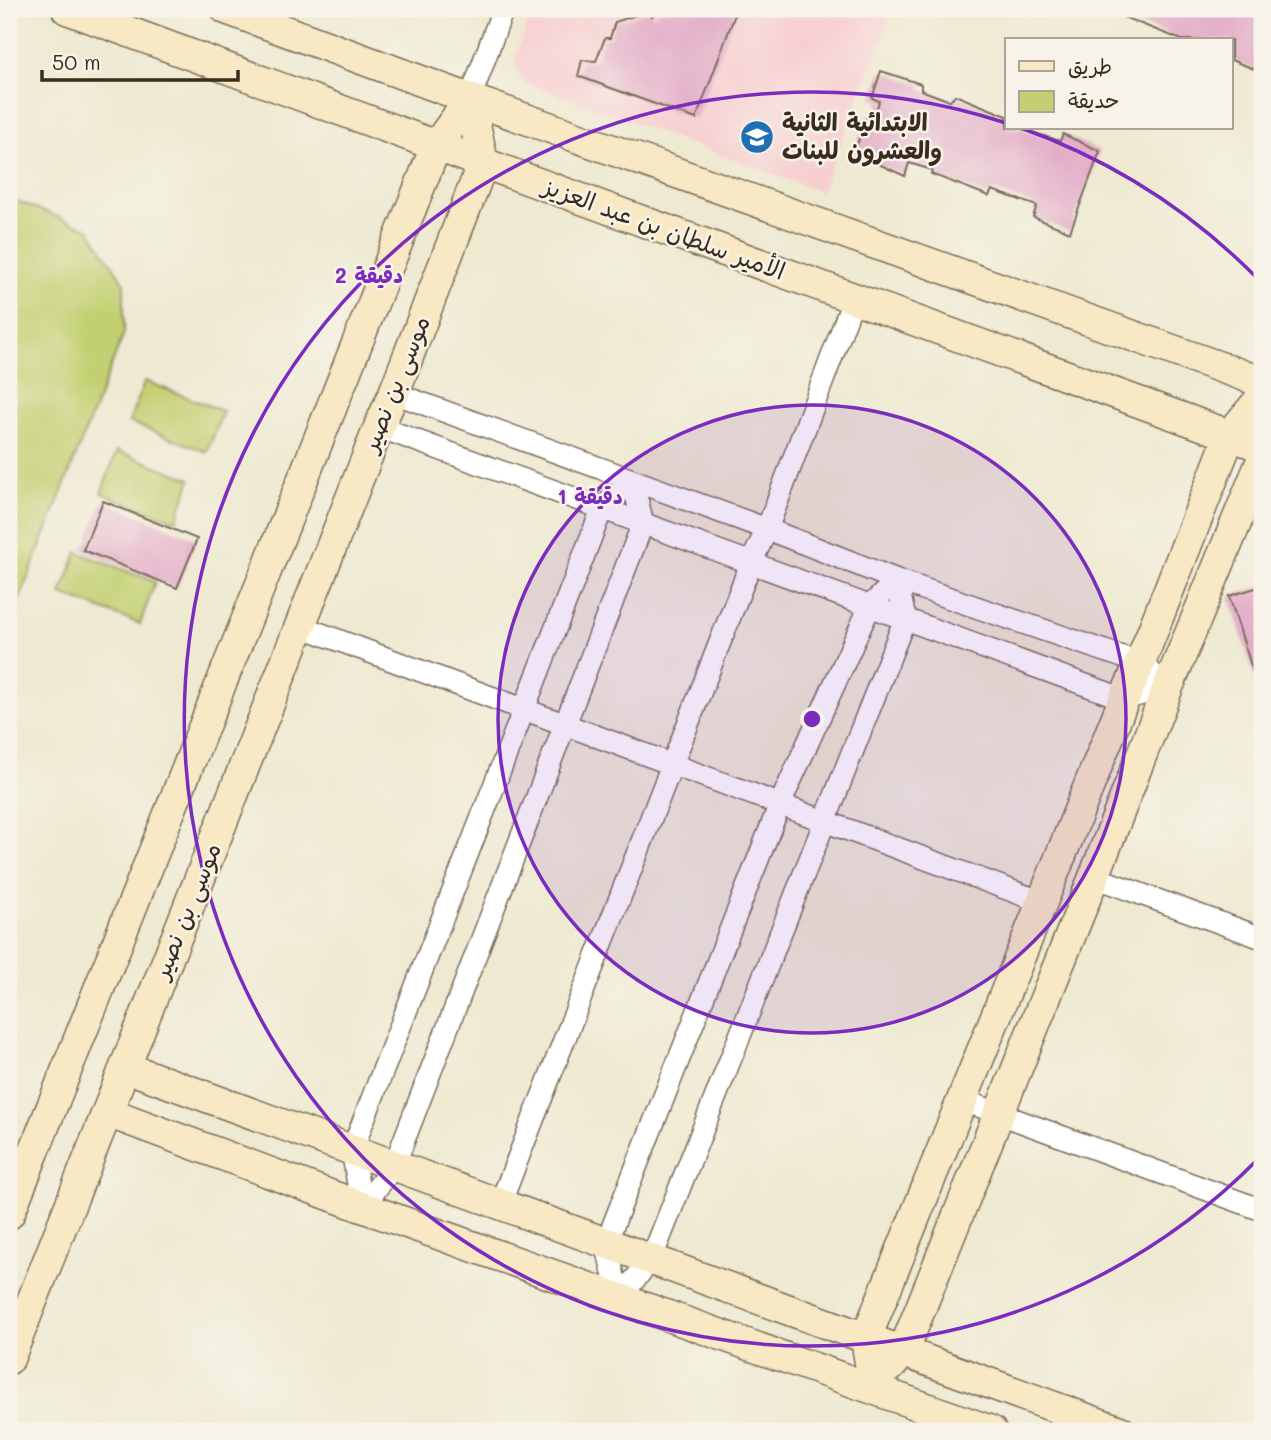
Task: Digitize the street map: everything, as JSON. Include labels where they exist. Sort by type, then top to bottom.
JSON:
[{"type":"street","name":"الأمير سلطان بن عبد العزيز","points":[[67,9],[1262,447]]},
{"type":"street","points":[[226,9],[1262,382]]},
{"type":"street","points":[[483,163],[470,99],[503,9]]},
{"type":"street","name":"موسى بن نصير","points":[[9,1214],[436,146],[470,99]]},
{"type":"street","name":"موسى بن نصير","points":[[9,1359],[483,163]]},
{"type":"street","points":[[500,1204],[751,563],[767,529],[854,298]]},
{"type":"street","points":[[394,393],[767,529],[897,580],[1140,663],[1168,687]]},
{"type":"street","points":[[874,1388],[866,1339],[1230,435],[1262,397]]},
{"type":"street","points":[[379,427],[1124,699],[1168,687]]},
{"type":"street","points":[[874,1388],[903,1352],[1168,687],[1262,460]]},
{"type":"street","points":[[362,1207],[352,1150],[602,509],[632,480]]},
{"type":"street","points":[[362,1207],[394,1166],[643,523],[632,480]]},
{"type":"street","points":[[619,1298],[606,1243],[780,804],[870,606],[897,580]]},
{"type":"street","points":[[619,1298],[651,1260],[905,619],[897,580]]},
{"type":"street","points":[[300,626],[1042,902]]},
{"type":"street","points":[[1094,877],[1262,938]]},
{"type":"street","points":[[125,1067],[1120,1431]]},
{"type":"street","points":[[962,1100],[1262,1210]]},
{"type":"street","points":[[107,1112],[362,1207],[991,1431]]},
{"type":"shaded area","name":"الابتدائية الثانية والعشرون للبنات","points":[[533,9],[894,9],[821,192],[522,82],[514,59]]},
{"type":"green space","points":[[9,198],[89,229],[124,283],[124,333],[9,626]]},
{"type":"green space","points":[[145,381],[223,411],[207,452],[129,422]]},
{"type":"green space","points":[[117,451],[191,479],[176,521],[101,493]]},
{"type":"green space","points":[[77,552],[155,582],[140,624],[61,594]]},
{"type":"building","points":[[663,9],[737,9],[696,119],[578,76],[582,60],[596,61],[605,38],[610,38],[615,22],[651,10],[652,16]]},
{"type":"building","points":[[1103,9],[1262,9],[1262,72],[1232,60],[1232,38],[1177,38]]},
{"type":"building","points":[[881,71],[921,84],[921,90],[950,101],[955,95],[1005,115],[1005,130],[1025,130],[1060,141],[1063,134],[1100,151],[1070,232],[1033,217],[1037,206],[992,190],[989,196],[931,174],[932,170],[909,163],[905,176],[854,153],[867,116],[874,118],[879,101],[872,98]]},
{"type":"building","points":[[103,501],[197,539],[177,588],[83,550]]},
{"type":"building","points":[[1262,586],[1262,700],[1229,596]]},
{"type":"place","name":"الابتدائية الثانية والعشرون للبنات","points":[[757,137]]}]
